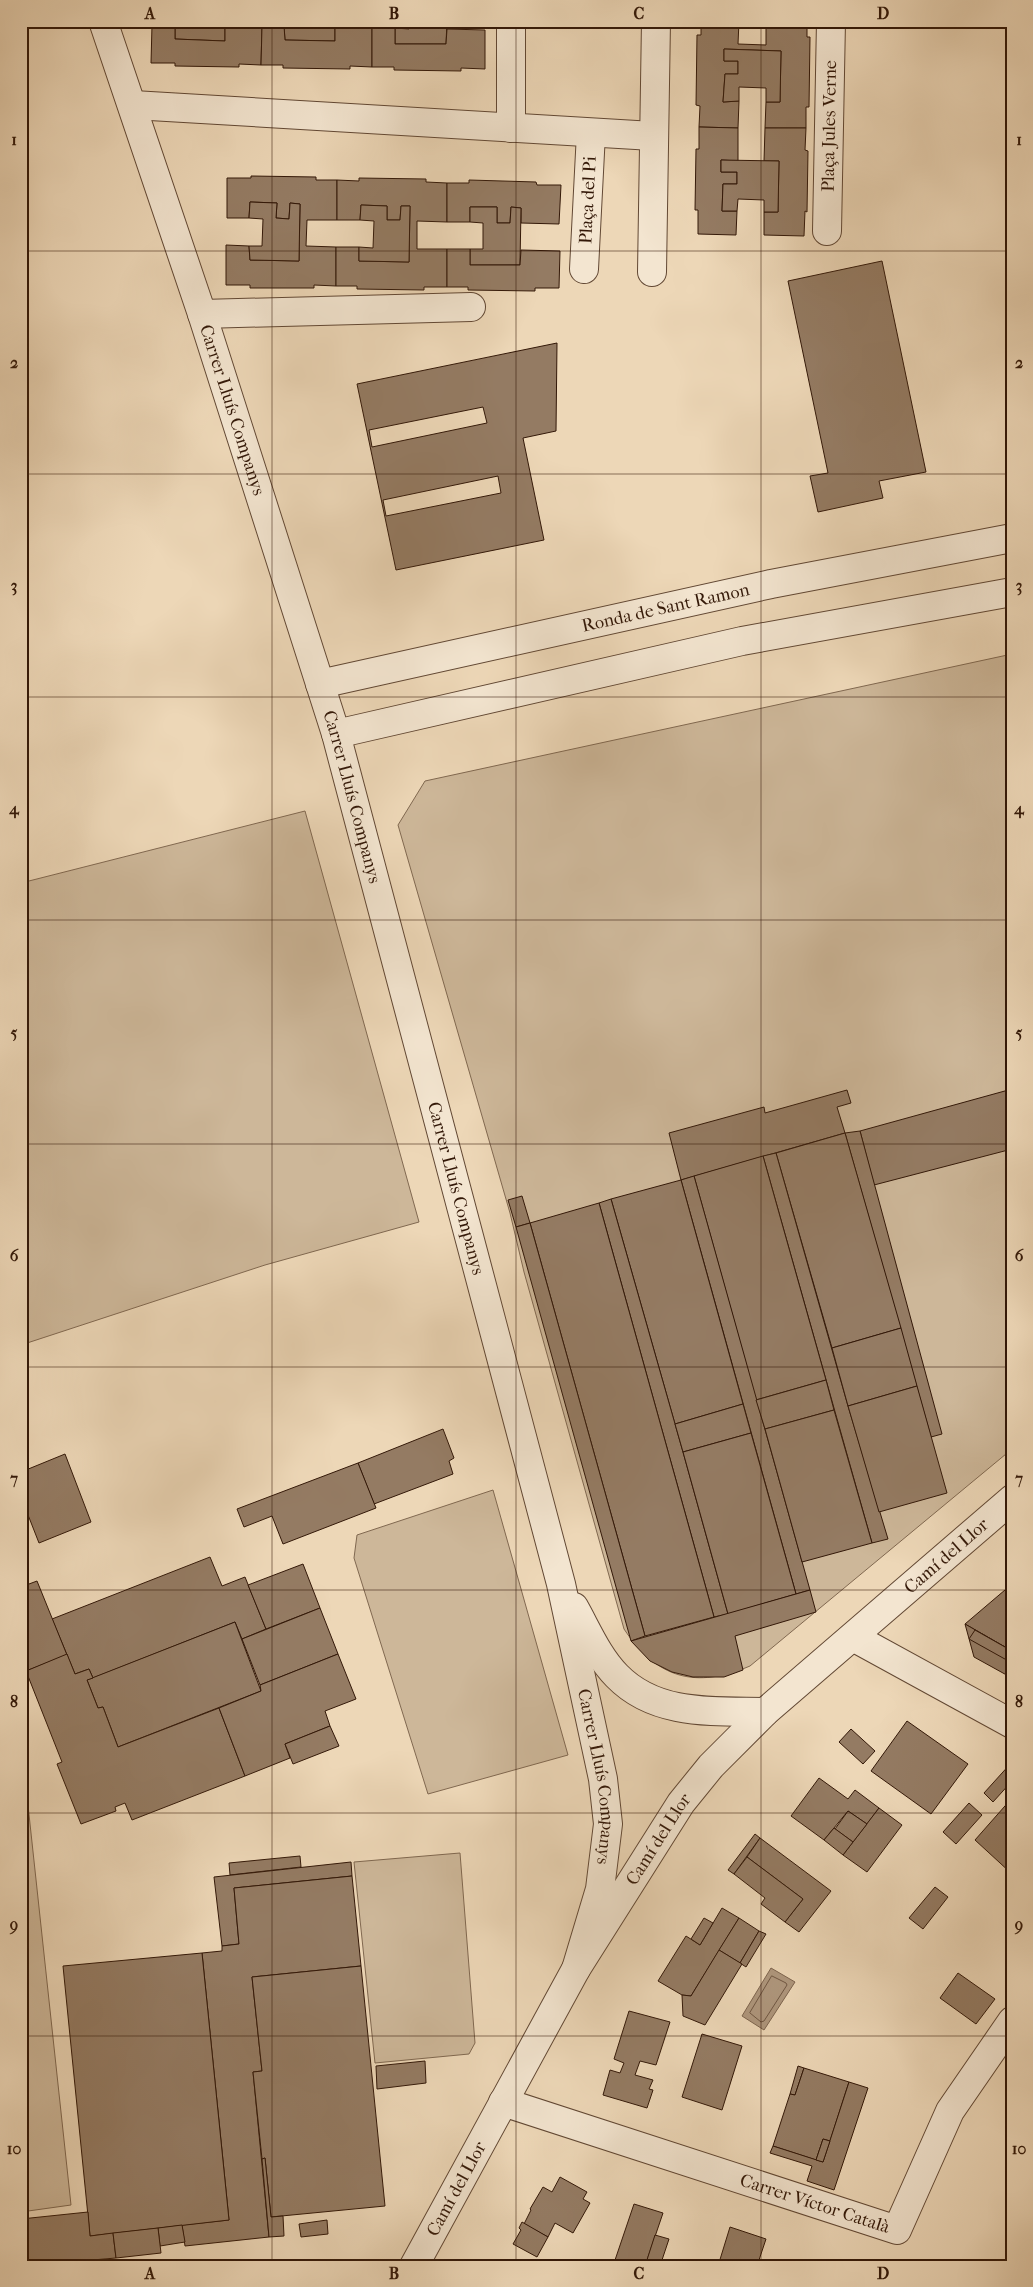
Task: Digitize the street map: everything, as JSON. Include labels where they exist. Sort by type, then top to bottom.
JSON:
[{"type":"street","name":"Carrer Lluís Companys","points":[[103,21],[133,105],[202,314],[336,734],[561,1584],[603,1779],[608,1824],[600,1889],[576,1969]]},
{"type":"street","points":[[511,21],[511,128]]},
{"type":"street","points":[[652,272],[656,21]]},
{"type":"street","name":"Plaça Jules Verne","points":[[827,231],[831,21]]},
{"type":"street","name":"Plaça del Pi","points":[[133,105],[653,136]]},
{"type":"street","name":"Plaça del Pi","points":[[584,269],[591,133]]},
{"type":"street","points":[[202,314],[471,307]]},
{"type":"street","name":"Ronda de Sant Ramon","points":[[320,684],[771,584],[1012,538]]},
{"type":"street","points":[[336,734],[742,641],[1012,592]]},
{"type":"street","name":"Camí del Llor","points":[[414,2266],[576,1969],[681,1803],[711,1766],[765,1712],[1012,1499]]},
{"type":"street","name":"Carrer Lluís Companys","points":[[561,1584],[600,1654],[616,1675],[631,1688],[650,1700],[680,1708],[765,1712]]},
{"type":"street","points":[[853,1637],[1012,1724]]},
{"type":"street","name":"Carrer Víctor Català","points":[[503,2102],[896,2230],[950,2111],[1012,2021]]},
{"type":"shaded area","points":[[1012,654],[1012,1449],[750,1666],[712,1677],[695,1678],[679,1675],[664,1669],[650,1659],[624,1629],[524,1272],[510,1213],[398,825],[425,781]]},
{"type":"shaded area","points":[[305,811],[419,1222],[265,1265],[21,1345],[21,883]]},
{"type":"shaded area","points":[[493,1490],[568,1755],[428,1794],[354,1558],[357,1535]]},
{"type":"shaded area","points":[[21,1740],[71,2205],[21,2212]]},
{"type":"shaded area","points":[[460,1853],[475,2043],[469,2054],[375,2063],[354,1862]]},
{"type":"water","points":[[771,1968],[795,1982],[764,2030],[742,2016]]},
{"type":"building","points":[[188,21],[225,21],[225,41],[175,39],[175,25],[188,25]]},
{"type":"building","points":[[225,21],[231,21],[231,25],[262,26],[261,65],[239,64],[239,67],[175,66],[175,63],[151,63],[152,25],[175,25],[175,39],[225,41]]},
{"type":"building","points":[[298,21],[335,21],[335,41],[285,40],[284,26],[298,26]]},
{"type":"building","points":[[335,21],[342,21],[342,28],[372,28],[372,67],[350,66],[350,69],[283,68],[283,65],[261,65],[262,26],[284,26],[285,40],[335,41]]},
{"type":"building","points":[[409,21],[447,21],[446,44],[395,44],[395,28],[409,29]]},
{"type":"building","points":[[701,21],[739,21],[738,44],[766,45],[766,21],[807,21],[807,37],[810,37],[809,107],[806,107],[806,128],[765,128],[766,102],[780,102],[781,51],[724,49],[724,61],[738,61],[738,74],[725,74],[723,102],[739,101],[738,128],[699,127],[700,106],[696,105],[697,35],[701,35]]},
{"type":"building","points":[[372,28],[395,28],[395,44],[446,44],[447,29],[485,30],[485,69],[461,68],[461,71],[394,70],[394,67],[372,67]]},
{"type":"building","points":[[724,49],[781,51],[780,102],[766,102],[766,88],[739,87],[739,101],[723,102],[725,74],[738,74],[738,61],[724,61]]},
{"type":"building","points":[[699,127],[738,128],[738,161],[721,160],[721,172],[737,172],[737,184],[723,184],[722,211],[737,211],[736,235],[698,234],[698,210],[695,210],[696,149],[699,149]]},
{"type":"building","points":[[765,128],[806,128],[805,150],[808,151],[807,212],[805,211],[804,236],[764,235],[764,212],[778,212],[779,161],[764,161]]},
{"type":"building","points":[[721,160],[779,161],[778,212],[764,212],[764,200],[738,199],[737,211],[722,211],[723,184],[737,184],[737,172],[721,172]]},
{"type":"building","points":[[251,176],[316,177],[316,180],[337,180],[337,220],[307,220],[306,246],[336,247],[336,286],[314,285],[314,288],[250,288],[250,285],[226,285],[226,245],[249,246],[250,260],[299,261],[300,204],[290,203],[289,219],[276,218],[277,203],[250,202],[249,218],[227,218],[227,178],[251,178]]},
{"type":"building","points":[[359,178],[426,179],[426,182],[447,183],[447,222],[417,221],[417,249],[447,249],[447,287],[424,287],[424,290],[357,289],[357,286],[336,286],[336,247],[359,247],[359,261],[409,262],[410,206],[401,206],[400,220],[387,220],[387,206],[361,205],[360,220],[337,220],[337,180],[359,181]]},
{"type":"building","points":[[469,180],[536,182],[537,185],[561,185],[559,224],[521,223],[521,208],[511,207],[510,223],[497,223],[497,207],[470,207],[470,222],[447,222],[447,183],[469,183]]},
{"type":"building","points":[[250,202],[277,203],[276,218],[289,219],[290,203],[300,204],[299,261],[250,260],[249,246],[262,246],[263,219],[249,218]]},
{"type":"building","points":[[361,205],[387,206],[387,220],[400,220],[401,206],[410,206],[409,262],[359,261],[359,247],[373,248],[374,221],[360,220]]},
{"type":"building","points":[[470,207],[497,207],[497,223],[510,223],[511,207],[521,208],[520,265],[470,265],[470,249],[483,249],[483,223],[470,222]]},
{"type":"building","points":[[447,249],[470,249],[470,265],[520,265],[521,250],[560,251],[559,288],[535,288],[535,291],[468,290],[468,287],[447,287]]},
{"type":"building","points":[[882,261],[926,472],[879,481],[883,498],[818,512],[810,476],[828,473],[788,281]]},
{"type":"building","points":[[557,343],[556,431],[523,438],[544,540],[396,570],[357,384]],"holes":[[[483,407],[487,423],[372,447],[369,430]],[[498,476],[501,493],[386,516],[383,500]]]},
{"type":"building","points":[[1012,1089],[1012,1149],[874,1185],[860,1131]]},
{"type":"building","points":[[847,1090],[851,1103],[837,1107],[845,1133],[681,1180],[669,1133],[764,1107],[765,1113]]},
{"type":"building","points":[[860,1131],[942,1434],[931,1437],[845,1133]]},
{"type":"building","points":[[845,1133],[901,1328],[832,1348],[776,1153]]},
{"type":"building","points":[[776,1153],[888,1539],[872,1543],[763,1156]]},
{"type":"building","points":[[763,1156],[826,1380],[756,1400],[694,1176]]},
{"type":"building","points":[[694,1176],[810,1590],[796,1594],[681,1180]]},
{"type":"building","points":[[681,1180],[743,1404],[675,1424],[611,1199]]},
{"type":"building","points":[[522,1196],[530,1223],[516,1227],[508,1200]]},
{"type":"building","points":[[611,1199],[728,1614],[714,1617],[599,1203]]},
{"type":"building","points":[[599,1203],[714,1617],[645,1636],[530,1223]]},
{"type":"building","points":[[530,1223],[645,1636],[631,1641],[516,1227]]},
{"type":"building","points":[[901,1328],[917,1386],[848,1406],[832,1348]]},
{"type":"building","points":[[826,1380],[834,1410],[765,1429],[756,1400]]},
{"type":"building","points":[[917,1386],[947,1493],[879,1512],[848,1406]]},
{"type":"building","points":[[743,1404],[751,1433],[683,1452],[675,1424]]},
{"type":"building","points":[[834,1410],[872,1543],[802,1562],[765,1429]]},
{"type":"building","points":[[443,1429],[454,1458],[449,1461],[453,1474],[374,1504],[358,1463]]},
{"type":"building","points":[[751,1433],[796,1594],[728,1614],[683,1452]]},
{"type":"building","points":[[65,1454],[91,1522],[39,1543],[21,1497],[21,1472]]},
{"type":"building","points":[[358,1463],[376,1508],[283,1544],[272,1516],[244,1527],[237,1509]]},
{"type":"building","points":[[210,1557],[222,1586],[245,1577],[266,1629],[242,1639],[235,1622],[93,1678],[89,1669],[75,1674],[52,1619]]},
{"type":"building","points":[[303,1564],[320,1608],[266,1629],[248,1585]]},
{"type":"building","points":[[37,1581],[67,1655],[26,1671],[24,1665],[21,1666],[21,1587]]},
{"type":"building","points":[[1012,1584],[1012,1651],[965,1624]]},
{"type":"building","points":[[810,1590],[816,1612],[735,1636],[743,1670],[724,1677],[693,1677],[672,1672],[650,1661],[631,1641]]},
{"type":"building","points":[[320,1608],[338,1654],[260,1685],[242,1639]]},
{"type":"building","points":[[235,1622],[261,1691],[118,1747],[103,1707],[98,1708],[87,1680]]},
{"type":"building","points":[[965,1624],[1012,1651],[1012,1678],[974,1657]]},
{"type":"building","points":[[975,1630],[1012,1651],[1012,1663],[969,1639]]},
{"type":"building","points":[[67,1654],[75,1674],[89,1669],[93,1678],[87,1680],[98,1708],[103,1707],[118,1747],[219,1708],[245,1776],[132,1820],[125,1803],[115,1807],[116,1811],[81,1824],[57,1764],[62,1762],[26,1671]]},
{"type":"building","points":[[338,1654],[356,1699],[325,1711],[330,1726],[285,1744],[290,1758],[245,1776],[219,1708],[261,1691],[260,1685]]},
{"type":"building","points":[[907,1721],[968,1764],[931,1814],[871,1771]]},
{"type":"building","points":[[330,1726],[339,1746],[293,1764],[285,1744]]},
{"type":"building","points":[[851,1729],[875,1751],[863,1764],[839,1742]]},
{"type":"building","points":[[1012,1762],[1012,1781],[993,1802],[984,1793]]},
{"type":"building","points":[[819,1778],[848,1799],[855,1790],[879,1808],[867,1824],[848,1811],[824,1840],[791,1816]]},
{"type":"building","points":[[1012,1798],[1012,1874],[975,1840]]},
{"type":"building","points":[[969,1803],[982,1815],[956,1844],[943,1832]]},
{"type":"building","points":[[879,1808],[902,1825],[867,1872],[843,1855]]},
{"type":"building","points":[[848,1811],[867,1824],[853,1842],[835,1829]]},
{"type":"building","points":[[834,1828],[853,1842],[843,1855],[824,1840]]},
{"type":"building","points":[[755,1834],[760,1838],[734,1874],[728,1870]]},
{"type":"building","points":[[760,1838],[831,1891],[799,1932],[785,1922],[803,1899],[747,1857]]},
{"type":"building","points":[[300,1856],[301,1867],[230,1875],[229,1863]]},
{"type":"building","points":[[747,1857],[803,1899],[785,1922],[761,1904],[765,1898],[734,1874]]},
{"type":"building","points":[[351,1862],[352,1876],[234,1888],[239,1944],[222,1946],[214,1877]]},
{"type":"building","points":[[352,1876],[361,1966],[252,1977],[262,2071],[253,2072],[269,2237],[185,2246],[182,2225],[229,2220],[202,1953],[222,1951],[222,1946],[239,1944],[234,1888]]},
{"type":"building","points":[[935,1887],[948,1897],[923,1929],[909,1918]]},
{"type":"building","points":[[722,1908],[739,1918],[691,1996],[682,1995],[658,1981],[686,1936],[700,1945]]},
{"type":"building","points":[[704,1918],[713,1923],[700,1945],[691,1939]]},
{"type":"building","points":[[739,1918],[759,1931],[740,1963],[719,1950]]},
{"type":"building","points":[[759,1931],[766,1934],[746,1967],[740,1963]]},
{"type":"building","points":[[719,1950],[742,1964],[705,2025],[683,2016],[682,1995],[691,1996]]},
{"type":"building","points":[[202,1953],[229,2220],[90,2236],[63,1966]]},
{"type":"building","points":[[361,1966],[385,2206],[271,2217],[265,2158],[262,2159],[253,2072],[262,2071],[252,1977]]},
{"type":"building","points":[[958,1973],[995,1999],[976,2024],[940,1998]]},
{"type":"building","points":[[629,2011],[670,2022],[656,2065],[640,2061],[635,2075],[653,2080],[649,2089],[653,2090],[647,2108],[603,2095],[610,2070],[620,2073],[624,2063],[614,2059]]},
{"type":"building","points":[[702,2034],[742,2046],[722,2110],[682,2097]]},
{"type":"building","points":[[425,2061],[426,2083],[377,2089],[376,2066]]},
{"type":"building","points":[[798,2066],[804,2068],[795,2095],[790,2094]]},
{"type":"building","points":[[804,2068],[849,2082],[830,2141],[823,2139],[816,2160],[773,2146],[790,2094],[795,2095]]},
{"type":"building","points":[[849,2082],[868,2088],[834,2190],[807,2181],[812,2166],[770,2153],[773,2146],[823,2162]]},
{"type":"building","points":[[823,2139],[830,2141],[823,2162],[816,2160]]},
{"type":"building","points":[[265,2158],[271,2217],[283,2216],[284,2236],[269,2237],[262,2159]]},
{"type":"building","points":[[560,2177],[587,2192],[583,2199],[590,2203],[573,2233],[555,2223],[548,2237],[524,2224],[530,2209],[543,2187],[552,2192]]},
{"type":"building","points":[[634,2204],[663,2213],[645,2266],[613,2266]]},
{"type":"building","points":[[88,2212],[90,2236],[113,2233],[116,2258],[21,2266],[21,2219]]},
{"type":"building","points":[[327,2220],[328,2234],[301,2237],[299,2224]]},
{"type":"building","points":[[522,2222],[548,2237],[537,2257],[513,2244],[521,2230],[519,2228]]},
{"type":"building","points":[[182,2225],[185,2242],[160,2246],[158,2228]]},
{"type":"building","points":[[730,2227],[766,2239],[757,2266],[718,2266]]},
{"type":"building","points":[[158,2228],[161,2253],[116,2258],[113,2233]]},
{"type":"building","points":[[655,2235],[669,2239],[660,2266],[645,2266]]}]
